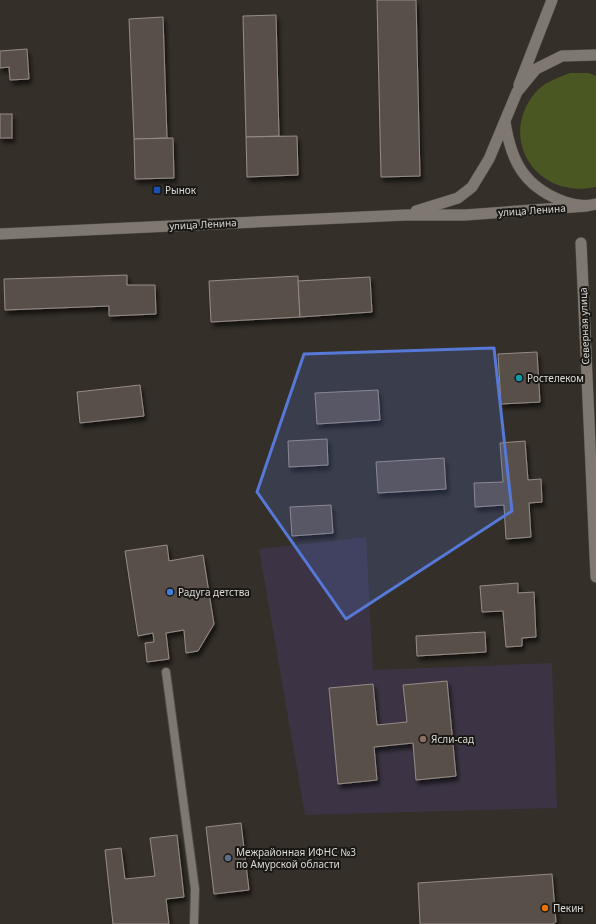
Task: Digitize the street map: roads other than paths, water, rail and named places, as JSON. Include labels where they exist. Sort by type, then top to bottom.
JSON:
[{"type":"street","points":[[517,92],[552,0]]},
{"type":"street","points":[[517,92],[536,69],[562,56],[596,55]]},
{"type":"street","name":"улица Ленина","points":[[406,214],[458,198],[472,187],[489,159],[517,92]]},
{"type":"street","points":[[505,121],[509,148],[523,174],[545,194],[573,205],[591,205]]},
{"type":"street","name":"улица Ленина","points":[[0,234],[406,214],[465,215],[591,205]]},
{"type":"street","name":"Северная улица","points":[[581,243],[596,577]]},
{"type":"lane","points":[[166,672],[195,889],[194,924]]},
{"type":"place","name":"Рынок","points":[[157,190]]},
{"type":"place","name":"Ростелеком","points":[[519,378]]},
{"type":"place","name":"Радуга детства","points":[[170,592]]},
{"type":"place","name":"Ясли-сад","points":[[423,739]]},
{"type":"place","name":"Межрайонная ИФНС №3 по Амурской области","points":[[228,858]]},
{"type":"place","name":"Пекин","points":[[545,908]]}]
